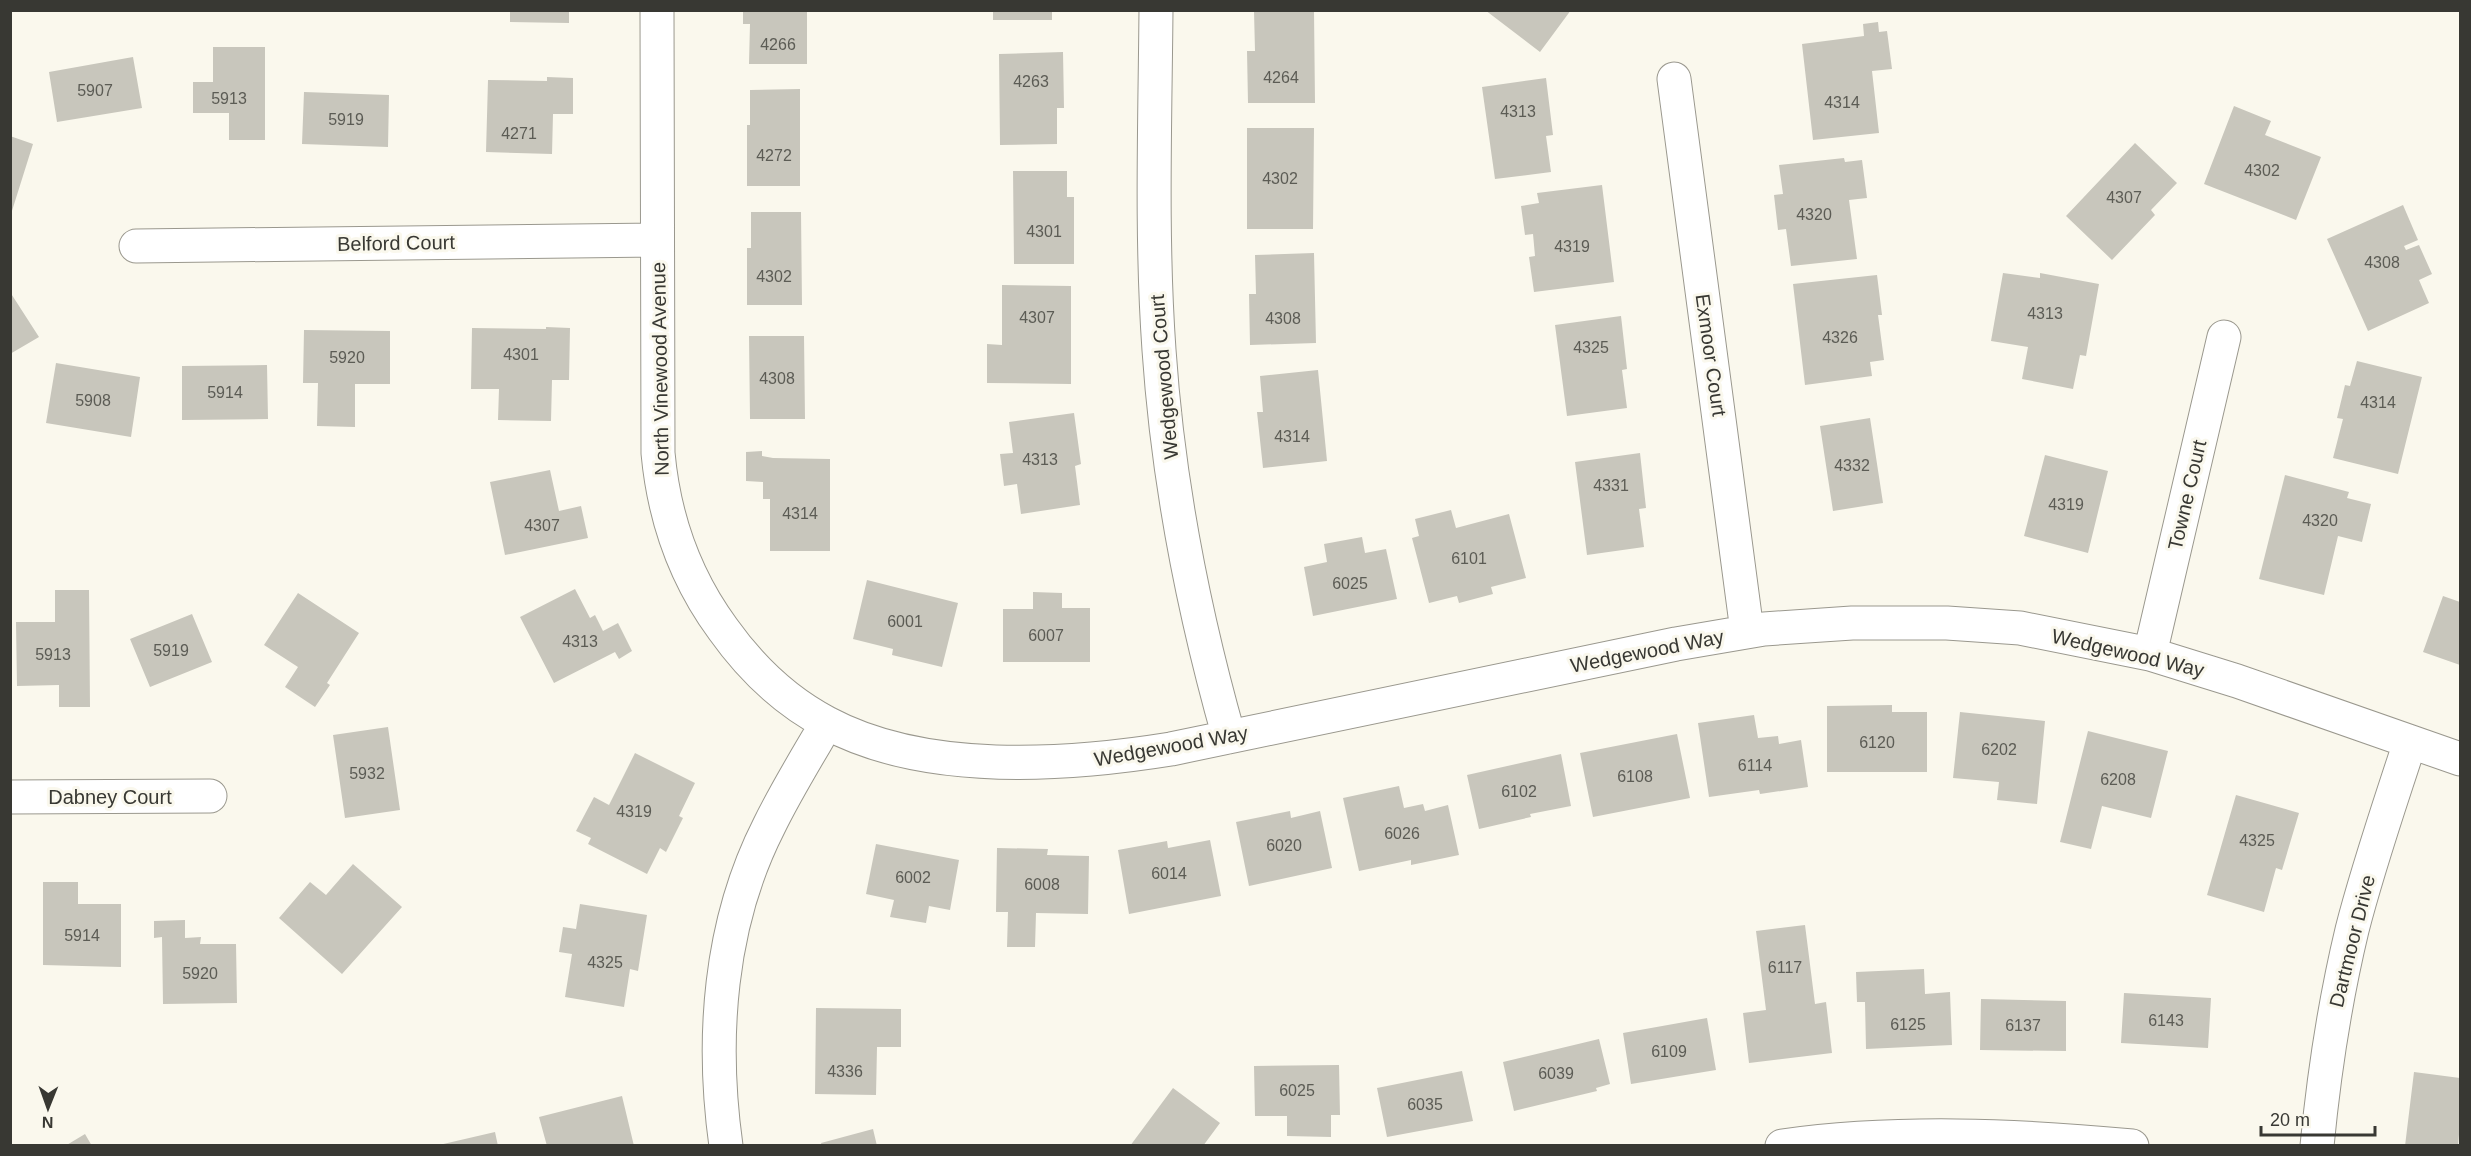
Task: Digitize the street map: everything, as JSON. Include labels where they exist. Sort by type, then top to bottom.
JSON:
[{"type":"street","name":"North Vinewood Avenue","points":[[657,10],[658,453],[667,513],[681,556],[695,588],[745,660],[791,699],[827,723]]},
{"type":"street","name":"Wedgewood Court","points":[[1156,10],[1155,227],[1157,315],[1164,406],[1172,477],[1187,566],[1201,634],[1229,737]]},
{"type":"street","name":"Exmoor Court","points":[[1674,79],[1747,631]]},
{"type":"street","name":"Belford Court","points":[[136,246],[657,240]]},
{"type":"street","name":"Towne Court","points":[[2150,654],[2224,337]]},
{"type":"street","name":"Wedgewood Way","points":[[827,723],[890,746],[946,757],[995,762],[1100,760],[1171,750],[1747,631],[1852,623],[1947,622],[2020,628],[2150,654],[2237,681],[2460,759]]},
{"type":"street","points":[[726,1146],[720,1104],[718,1042],[721,999],[729,946],[748,878],[768,828],[827,723]]},
{"type":"street","name":"Dartmoor Drive","points":[[2317,1146],[2327,1052],[2340,982],[2353,928],[2410,742]]},
{"type":"street","name":"Dabney Court","points":[[10,797],[210,796]]},
{"type":"street","points":[[1782,1146],[1918,1135],[2056,1138],[2132,1146]]},
{"type":"building","points":[[510,10],[569,10],[569,23],[510,22]]},
{"type":"building","points":[[743,10],[807,10],[807,64],[749,64],[750,24],[743,24]]},
{"type":"building","points":[[993,10],[1052,10],[1052,20],[993,20]]},
{"type":"building","points":[[1485,10],[1571,10],[1540,52]]},
{"type":"building","points":[[1254,11],[1314,11],[1315,103],[1248,103],[1247,51],[1255,51]]},
{"type":"building","points":[[1878,22],[1879,32],[1887,31],[1892,69],[1872,71],[1879,133],[1813,140],[1802,44],[1864,36],[1863,24]]},
{"type":"building","points":[[213,47],[265,47],[265,140],[229,140],[229,113],[193,113],[193,82],[213,82]]},
{"type":"building","points":[[1063,52],[1064,108],[1057,108],[1057,144],[1000,145],[999,54]]},
{"type":"building","points":[[133,57],[142,108],[57,122],[49,72]]},
{"type":"building","points":[[547,77],[573,78],[573,114],[553,114],[552,154],[486,152],[488,80],[547,81]]},
{"type":"building","points":[[1546,78],[1553,135],[1546,136],[1551,172],[1495,179],[1482,87]]},
{"type":"building","points":[[800,89],[800,186],[747,186],[747,125],[750,125],[750,90]]},
{"type":"building","points":[[304,92],[389,95],[388,147],[302,144]]},
{"type":"building","points":[[2234,106],[2271,121],[2265,135],[2321,157],[2296,220],[2204,184]]},
{"type":"building","points":[[1247,128],[1314,128],[1313,229],[1247,229]]},
{"type":"building","points":[[10,136],[33,144],[11,214],[10,213]]},
{"type":"building","points":[[2135,143],[2177,183],[2151,210],[2155,215],[2112,260],[2066,216]]},
{"type":"building","points":[[1844,158],[1845,162],[1862,160],[1867,198],[1849,200],[1857,259],[1791,266],[1786,229],[1778,230],[1774,195],[1783,194],[1779,165]]},
{"type":"building","points":[[1013,171],[1067,171],[1067,197],[1074,197],[1074,264],[1014,264]]},
{"type":"building","points":[[1602,185],[1614,282],[1534,292],[1529,257],[1535,256],[1533,234],[1525,235],[1521,206],[1539,203],[1537,193]]},
{"type":"building","points":[[2403,205],[2418,240],[2404,246],[2406,250],[2419,245],[2432,274],[2419,280],[2429,303],[2368,331],[2327,239]]},
{"type":"building","points":[[751,212],[801,212],[802,305],[747,305],[747,248],[751,248]]},
{"type":"building","points":[[1314,253],[1316,343],[1250,345],[1249,294],[1256,294],[1255,255]]},
{"type":"building","points":[[2003,273],[2040,278],[2040,273],[2099,284],[2086,356],[2080,355],[2073,389],[2022,379],[2028,347],[1991,341]]},
{"type":"building","points":[[1877,275],[1882,315],[1878,315],[1884,360],[1870,362],[1872,376],[1805,385],[1793,284]]},
{"type":"building","points":[[1002,285],[1071,286],[1071,384],[987,383],[987,344],[1002,345]]},
{"type":"building","points":[[10,292],[39,337],[10,354]]},
{"type":"building","points":[[1621,316],[1627,369],[1622,370],[1627,408],[1567,416],[1555,325]]},
{"type":"building","points":[[546,327],[570,328],[569,380],[552,380],[551,421],[498,420],[499,389],[471,389],[472,328],[546,329]]},
{"type":"building","points":[[304,330],[390,331],[390,384],[355,384],[355,427],[317,426],[318,383],[303,383]]},
{"type":"building","points":[[749,336],[804,336],[805,419],[750,419]]},
{"type":"building","points":[[2357,361],[2422,377],[2398,474],[2333,458],[2343,419],[2337,418],[2345,385],[2350,386]]},
{"type":"building","points":[[56,363],[140,377],[131,437],[46,423]]},
{"type":"building","points":[[267,365],[268,419],[182,420],[182,366]]},
{"type":"building","points":[[1318,370],[1327,461],[1263,468],[1257,412],[1263,412],[1260,376]]},
{"type":"building","points":[[1074,413],[1081,464],[1075,466],[1080,505],[1021,514],[1017,484],[1004,486],[1000,454],[1013,453],[1009,422]]},
{"type":"building","points":[[1870,418],[1883,503],[1833,511],[1820,426]]},
{"type":"building","points":[[762,451],[762,456],[773,458],[830,459],[830,551],[770,551],[770,499],[763,499],[763,482],[746,481],[746,452]]},
{"type":"building","points":[[1640,453],[1646,508],[1639,509],[1644,547],[1587,555],[1575,462]]},
{"type":"building","points":[[2045,455],[2108,471],[2088,553],[2024,536]]},
{"type":"building","points":[[550,470],[559,511],[581,506],[588,538],[505,555],[490,482]]},
{"type":"building","points":[[2285,475],[2349,492],[2347,498],[2371,504],[2362,542],[2338,536],[2324,595],[2259,579]]},
{"type":"building","points":[[1451,510],[1456,528],[1509,514],[1526,578],[1491,587],[1493,594],[1459,603],[1457,596],[1429,603],[1412,538],[1419,536],[1415,519]]},
{"type":"building","points":[[1362,537],[1365,553],[1386,549],[1397,599],[1313,616],[1304,567],[1327,562],[1324,544]]},
{"type":"building","points":[[867,580],[958,603],[942,667],[892,655],[893,649],[853,639]]},
{"type":"building","points":[[575,589],[590,618],[595,615],[603,631],[618,623],[632,651],[619,659],[615,652],[554,683],[520,617]]},
{"type":"building","points":[[55,590],[89,590],[90,707],[59,707],[59,685],[17,686],[16,622],[55,622]]},
{"type":"building","points":[[1033,592],[1062,593],[1062,608],[1090,608],[1090,662],[1003,662],[1003,609],[1033,609]]},
{"type":"building","points":[[298,593],[359,633],[327,683],[330,685],[315,707],[285,687],[298,667],[264,645]]},
{"type":"building","points":[[2443,596],[2460,602],[2460,665],[2423,652]]},
{"type":"building","points":[[192,614],[212,662],[150,687],[130,639]]},
{"type":"building","points":[[1892,705],[1892,712],[1927,712],[1927,772],[1827,772],[1827,706]]},
{"type":"building","points":[[1960,712],[2045,721],[2037,804],[1997,800],[1999,782],[1953,778]]},
{"type":"building","points":[[1754,715],[1758,738],[1778,736],[1779,744],[1801,740],[1808,787],[1760,794],[1759,790],[1709,797],[1698,723]]},
{"type":"building","points":[[388,727],[400,810],[345,818],[333,735]]},
{"type":"building","points":[[2088,731],[2168,751],[2151,818],[2102,806],[2091,849],[2060,842]]},
{"type":"building","points":[[1677,734],[1690,798],[1593,817],[1580,753]]},
{"type":"building","points":[[635,753],[695,783],[679,816],[683,818],[666,852],[660,848],[647,874],[588,844],[591,838],[576,831],[594,797],[609,805]]},
{"type":"building","points":[[1561,754],[1571,806],[1530,814],[1531,817],[1479,829],[1467,775]]},
{"type":"building","points":[[1399,786],[1404,808],[1423,804],[1425,811],[1448,805],[1459,855],[1411,865],[1411,860],[1359,871],[1343,798]]},
{"type":"building","points":[[2236,795],[2299,813],[2282,870],[2276,868],[2264,912],[2207,895]]},
{"type":"building","points":[[1290,811],[1291,818],[1320,811],[1332,868],[1249,886],[1236,822]]},
{"type":"building","points":[[1210,840],[1221,896],[1129,914],[1118,850],[1167,841],[1168,848]]},
{"type":"building","points":[[876,844],[959,860],[950,910],[929,906],[926,923],[890,917],[894,900],[866,894]]},
{"type":"building","points":[[997,848],[1048,849],[1047,855],[1089,856],[1088,914],[1036,913],[1035,947],[1007,947],[1008,912],[996,912]]},
{"type":"building","points":[[353,864],[402,907],[342,974],[279,918],[310,882],[326,895]]},
{"type":"building","points":[[43,882],[78,882],[78,904],[121,904],[121,967],[43,965]]},
{"type":"building","points":[[580,904],[647,915],[638,971],[630,969],[624,1007],[565,997],[572,954],[559,952],[563,927],[576,929]]},
{"type":"building","points":[[185,920],[185,938],[201,937],[200,944],[236,944],[237,1003],[163,1004],[162,937],[154,938],[154,921]]},
{"type":"building","points":[[1805,925],[1815,1004],[1826,1002],[1832,1053],[1749,1063],[1743,1013],[1766,1010],[1756,931]]},
{"type":"building","points":[[1924,969],[1925,994],[1950,992],[1952,1045],[1866,1049],[1865,1002],[1857,1002],[1856,972]]},
{"type":"building","points":[[2124,993],[2211,998],[2208,1048],[2121,1043]]},
{"type":"building","points":[[1981,999],[2066,1001],[2066,1051],[1980,1050]]},
{"type":"building","points":[[816,1008],[901,1009],[901,1047],[877,1047],[876,1095],[815,1094]]},
{"type":"building","points":[[1707,1018],[1716,1070],[1631,1084],[1623,1033]]},
{"type":"building","points":[[1599,1039],[1610,1084],[1596,1088],[1597,1091],[1514,1111],[1503,1062]]},
{"type":"building","points":[[1339,1065],[1340,1115],[1331,1115],[1331,1137],[1287,1136],[1287,1116],[1255,1116],[1254,1066]]},
{"type":"building","points":[[1462,1071],[1473,1121],[1387,1137],[1377,1088]]},
{"type":"building","points":[[2414,1072],[2460,1078],[2458,1146],[2405,1146]]},
{"type":"building","points":[[1173,1088],[1220,1123],[1203,1146],[1130,1146]]},
{"type":"building","points":[[622,1096],[634,1146],[547,1146],[539,1117]]},
{"type":"building","points":[[873,1129],[877,1146],[822,1146],[821,1143]]},
{"type":"building","points":[[495,1132],[498,1146],[439,1146],[439,1145]]},
{"type":"building","points":[[85,1134],[92,1146],[65,1146]]}]
